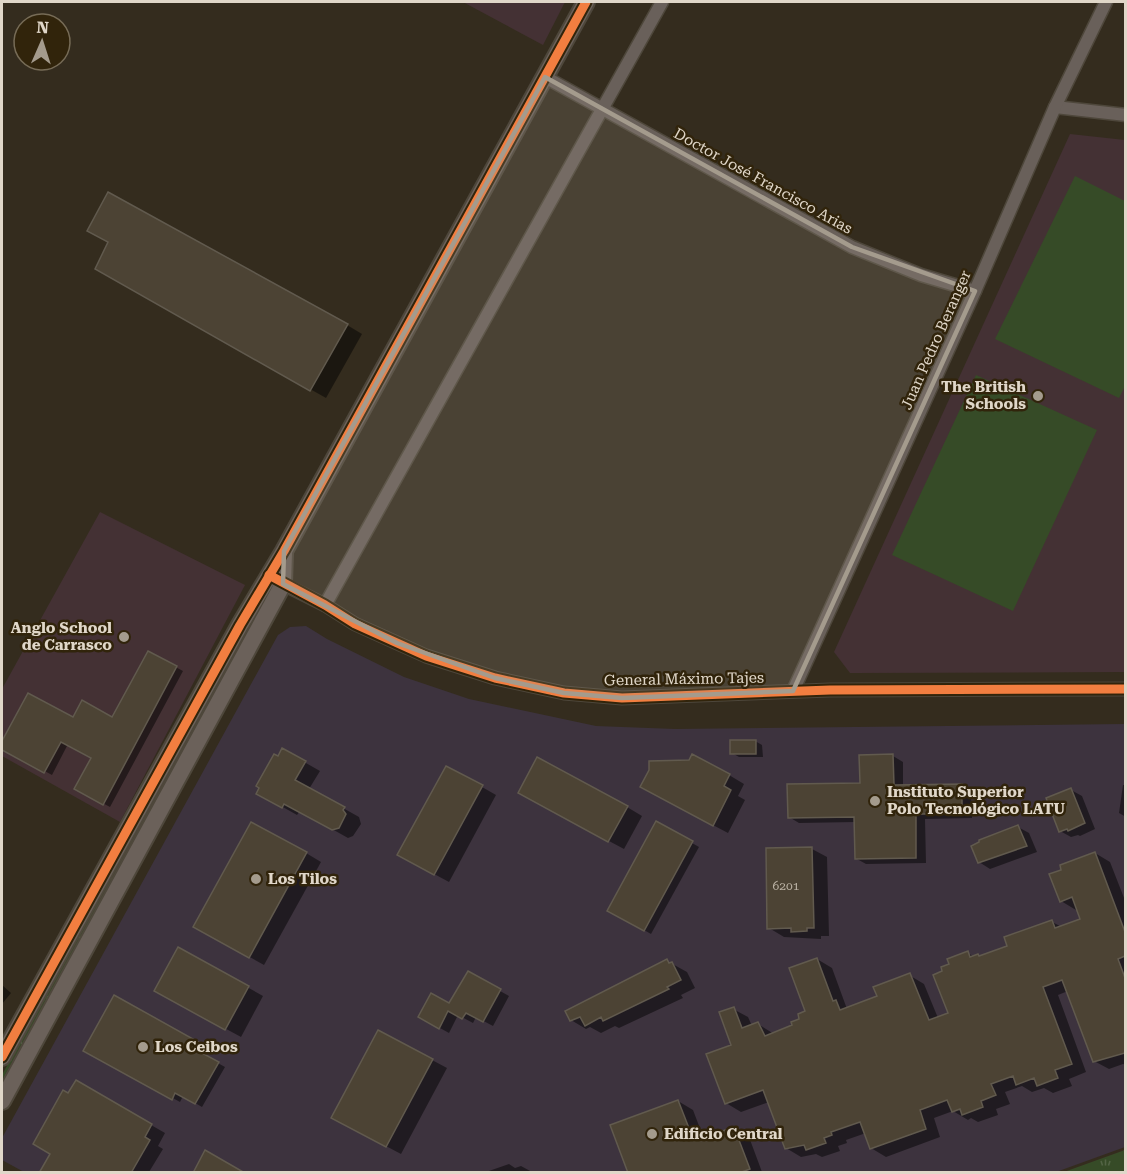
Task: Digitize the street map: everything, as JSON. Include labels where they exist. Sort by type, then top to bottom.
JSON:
[{"type":"street","points":[[2,1101],[275,580],[284,551],[586,2]]},
{"type":"street","points":[[325,605],[662,2]]},
{"type":"street","name":"Juan Pedro Beranger","points":[[793,691],[975,291],[1055,108],[1106,2]]},
{"type":"street","name":"Doctor José Francisco Arias","points":[[544,76],[852,247],[921,275],[975,291]]},
{"type":"street","points":[[1055,108],[1125,115]]},
{"type":"street","points":[[2,1057],[275,580]]},
{"type":"street","name":"General Máximo Tajes","points":[[275,580],[325,605],[355,624],[426,656],[534,688],[564,693],[622,698],[793,691],[1125,689]]},
{"type":"highlighted area","points":[[545,77],[852,247],[975,291],[793,691],[622,698],[564,693],[495,678],[397,643],[283,584],[284,551]]},
{"type":"shaded area","points":[[463,2],[565,2],[543,45]]},
{"type":"shaded area","name":"The British Schools","points":[[1070,134],[1125,140],[1125,672],[850,673],[834,652]]},
{"type":"shaded area","name":"Anglo School de Carrasco","points":[[100,512],[245,585],[120,822],[2,756],[2,689]]},
{"type":"shaded area","points":[[306,626],[327,639],[404,677],[469,699],[596,726],[675,729],[1125,724],[1125,1147],[1056,1172],[24,1172],[2,1160],[2,1138],[278,635],[290,627]]},
{"type":"green space","points":[[1075,176],[1125,201],[1126,384],[1119,398],[995,339]]},
{"type":"green space","points":[[976,375],[1097,430],[1013,611],[892,555]]},
{"type":"green space","points":[[269,588],[273,590],[2,1080],[2,1075]]},
{"type":"green space","points":[[1125,1150],[1125,1172],[1064,1172]]},
{"type":"building","points":[[108,192],[348,324],[310,391],[95,269],[108,242],[87,231]]},
{"type":"building","points":[[148,651],[177,666],[103,805],[74,789],[91,758],[61,742],[44,773],[2,750],[2,741],[28,693],[73,717],[82,700],[112,717]]},
{"type":"building","points":[[730,740],[756,740],[756,754],[730,754]]},
{"type":"building","points":[[282,748],[306,761],[295,780],[345,807],[343,810],[346,814],[339,828],[332,830],[284,804],[282,808],[256,794],[259,788],[256,786],[274,754],[278,756]]},
{"type":"building","points":[[692,754],[730,774],[724,786],[731,790],[713,826],[640,787],[649,770],[649,761],[689,760]]},
{"type":"building","points":[[893,754],[894,785],[962,784],[962,814],[916,814],[916,858],[855,859],[854,817],[788,818],[787,784],[860,783],[859,755]]},
{"type":"building","points":[[537,757],[628,806],[608,842],[518,793]]},
{"type":"building","points":[[446,766],[483,785],[434,875],[397,855]]},
{"type":"building","points":[[1071,788],[1085,823],[1068,831],[1067,829],[1059,832],[1046,798]]},
{"type":"building","points":[[656,821],[693,841],[644,931],[607,911]]},
{"type":"building","name":"Los Tilos","points":[[251,822],[307,852],[249,958],[193,927]]},
{"type":"building","points":[[1018,825],[1027,846],[978,863],[971,846],[979,840]]},
{"type":"building","points":[[812,847],[814,928],[791,932],[791,928],[767,929],[766,848]]},
{"type":"building","points":[[1095,852],[1125,932],[1125,956],[1118,959],[1125,978],[1125,1053],[1093,1062],[1062,980],[1043,987],[1072,1064],[1055,1070],[1058,1078],[1037,1086],[1034,1078],[1016,1085],[1013,1076],[991,1084],[996,1095],[981,1101],[983,1107],[962,1115],[960,1109],[952,1112],[947,1100],[920,1110],[926,1129],[870,1149],[860,1122],[831,1132],[832,1135],[824,1138],[826,1143],[806,1150],[804,1145],[785,1149],[763,1090],[725,1104],[706,1054],[731,1045],[719,1012],[734,1007],[742,1028],[758,1022],[765,1036],[792,1025],[791,1022],[799,1019],[798,1014],[805,1011],[789,968],[817,958],[833,1001],[836,1000],[840,1010],[877,996],[873,987],[910,973],[929,1020],[948,1013],[933,975],[942,971],[941,967],[949,964],[947,959],[968,951],[970,957],[978,954],[979,956],[1007,946],[1004,937],[1052,920],[1055,928],[1080,919],[1072,897],[1060,902],[1049,874],[1061,870],[1060,865]]},
{"type":"building","points":[[178,947],[249,986],[225,1030],[154,991]]},
{"type":"building","points":[[667,959],[669,963],[672,962],[681,980],[667,987],[669,989],[603,1021],[601,1017],[585,1026],[580,1017],[570,1021],[565,1011]]},
{"type":"building","points":[[468,971],[501,989],[483,1022],[466,1013],[462,1019],[448,1011],[439,1029],[418,1017],[431,993],[449,1003]]},
{"type":"building","name":"Los Ceibos","points":[[114,995],[202,1044],[198,1051],[219,1062],[195,1104],[175,1093],[172,1100],[83,1051]]},
{"type":"building","points":[[378,1030],[433,1059],[386,1147],[331,1118]]},
{"type":"building","points":[[76,1080],[152,1124],[145,1137],[150,1140],[131,1173],[39,1173],[50,1154],[33,1144],[63,1090],[68,1093]]},
{"type":"building","name":"Edificio Central","points":[[678,1100],[694,1141],[734,1127],[750,1169],[739,1173],[628,1173],[610,1125]]},
{"type":"building","points":[[205,1150],[245,1173],[193,1173]]},
{"type":"cycle path","points":[[2,1057],[586,2]]},
{"type":"cycle path","points":[[269,575],[355,624],[426,656],[495,678],[564,693],[622,698],[830,690],[1126,689]]},
{"type":"place","name":"The British Schools","points":[[1038,396]]},
{"type":"place","name":"Anglo School de Carrasco","points":[[124,637]]},
{"type":"place","name":"Instituto Superior Polo Tecnológico LATU","points":[[875,801]]},
{"type":"place","name":"Los Tilos","points":[[256,879]]},
{"type":"place","name":"Los Ceibos","points":[[143,1047]]},
{"type":"place","name":"Edificio Central","points":[[652,1134]]}]
